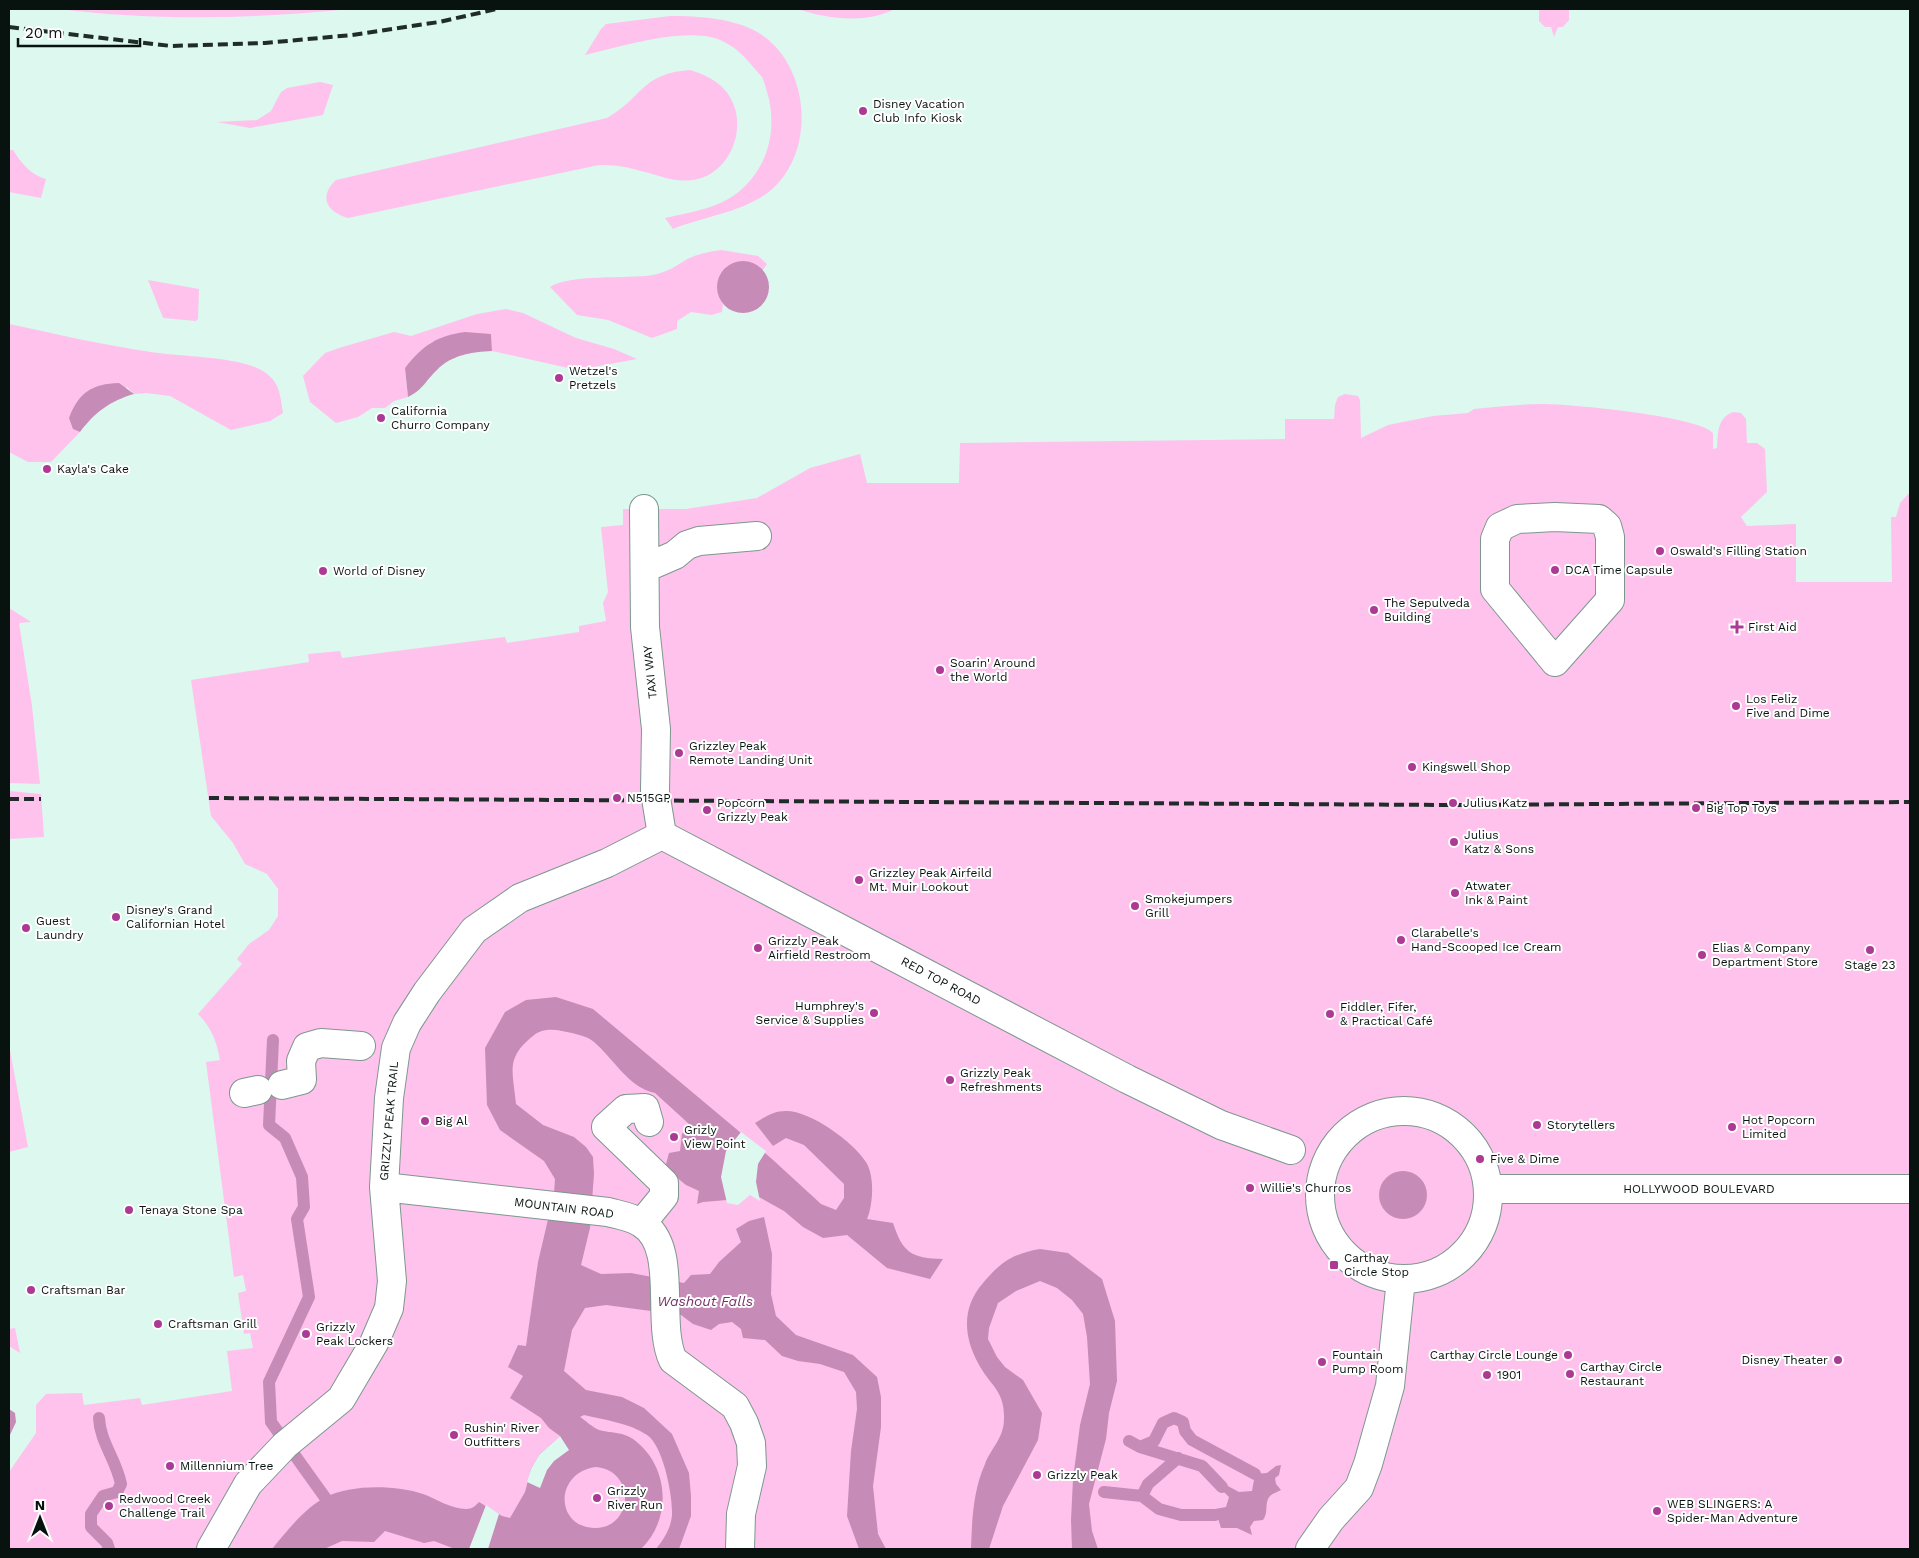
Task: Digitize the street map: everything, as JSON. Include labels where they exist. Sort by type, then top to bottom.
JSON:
[{"type":"street","name":"TAXI WAY","points":[[644,508],[645,627],[656,729],[655,792],[662,835]]},
{"type":"street","points":[[1555,517],[1599,520],[1607,526],[1610,537],[1610,600],[1555,662],[1495,589],[1495,538],[1500,527],[1517,519],[1555,517]]},
{"type":"street","points":[[645,568],[675,555],[687,545],[699,541],[757,536]]},
{"type":"street","name":"RED TOP ROAD","points":[[662,835],[1127,1079],[1226,1126],[1291,1150]]},
{"type":"street","name":"GRIZZLY PEAK TRAIL","points":[[211,1549],[221,1527],[248,1484],[285,1445],[341,1399],[374,1343],[388,1308],[392,1281],[384,1187],[388,1098],[396,1048],[407,1023],[427,992],[474,930],[520,898],[607,863],[662,835]]},
{"type":"street","points":[[261,1089],[302,1080],[301,1061],[307,1047],[322,1043],[361,1046]]},
{"type":"street","points":[[649,1122],[645,1108],[626,1109],[606,1127],[664,1183],[664,1196],[642,1223],[660,1243],[663,1261],[665,1330],[668,1350],[673,1360],[735,1406],[744,1423],[751,1443],[752,1466],[742,1514],[740,1549]]},
{"type":"street","points":[[1406,1110],[1422,1112],[1447,1123],[1470,1142],[1484,1168],[1488,1189],[1486,1214],[1481,1229],[1463,1255],[1438,1272],[1428,1276],[1401,1279],[1376,1274],[1350,1260],[1331,1238],[1324,1224],[1319,1192],[1323,1166],[1341,1140],[1351,1130],[1379,1114],[1406,1110]]},
{"type":"street","name":"MOUNTAIN ROAD","points":[[384,1187],[608,1212],[642,1223]]},
{"type":"street","name":"HOLLYWOOD BOULEVARD","points":[[1488,1189],[1910,1189]]},
{"type":"street","points":[[1310,1549],[1332,1519],[1359,1488],[1366,1469],[1390,1386],[1401,1279]]},
{"type":"shaded area","points":[[59,9],[350,9],[241,17],[168,17]]},
{"type":"shaded area","points":[[798,9],[895,9],[872,17],[846,18],[821,15]]},
{"type":"shaded area","points":[[1539,9],[1569,9],[1569,20],[1563,27],[1558,27],[1554,37],[1551,27],[1545,27],[1539,21]]},
{"type":"shaded area","points":[[670,16],[704,17],[727,21],[759,33],[777,48],[790,67],[798,89],[802,112],[800,136],[794,158],[783,178],[766,194],[744,206],[673,229],[665,218],[716,205],[734,195],[751,180],[764,159],[768,147],[771,111],[762,77],[745,57],[730,45],[712,37],[690,35],[660,38],[585,55],[606,24]]},
{"type":"shaded area","points":[[690,70],[711,79],[723,88],[732,100],[736,114],[737,128],[734,143],[728,156],[719,167],[707,176],[686,181],[665,178],[628,168],[599,165],[348,218],[335,212],[327,203],[327,192],[336,180],[607,118],[629,102],[652,81],[674,72]]},
{"type":"shaded area","points":[[320,82],[333,85],[323,115],[250,128],[217,122],[257,120],[271,111],[281,92],[287,88]]},
{"type":"shaded area","points":[[9,150],[13,150],[31,172],[46,179],[41,198],[9,192]]},
{"type":"shaded area","points":[[721,250],[758,256],[767,264],[763,270],[756,265],[719,297],[723,304],[722,312],[711,315],[691,312],[677,321],[677,329],[652,338],[608,320],[577,315],[550,287],[571,280],[653,275],[670,270],[693,257]]},
{"type":"shaded area","points":[[148,280],[199,289],[198,319],[196,321],[163,318]]},
{"type":"shaded area","points":[[506,309],[523,313],[576,338],[614,349],[637,359],[577,370],[492,351],[491,334],[453,336],[434,342],[415,356],[405,368],[408,397],[394,401],[385,408],[372,408],[358,417],[336,423],[310,402],[303,376],[325,353],[394,332],[411,336],[477,314]]},
{"type":"shaded area","points":[[9,324],[133,349],[239,362],[252,366],[269,375],[276,384],[280,394],[283,413],[270,421],[231,430],[170,396],[146,393],[134,394],[127,387],[73,429],[80,432],[51,462],[28,462],[9,452]]},
{"type":"shaded area","points":[[1345,394],[1358,396],[1360,400],[1361,438],[1388,425],[1433,416],[1468,413],[1474,409],[1543,404],[1632,412],[1684,421],[1713,433],[1713,449],[1717,448],[1719,427],[1724,418],[1733,412],[1741,413],[1746,419],[1747,443],[1757,443],[1765,449],[1767,492],[1741,517],[1747,526],[1796,524],[1796,582],[1892,582],[1891,517],[1896,517],[1900,503],[1910,492],[1910,1549],[9,1549],[9,1472],[36,1433],[36,1405],[46,1394],[82,1393],[84,1405],[140,1398],[142,1405],[232,1391],[227,1351],[253,1348],[250,1333],[244,1334],[238,1293],[246,1291],[243,1275],[234,1277],[206,1062],[220,1060],[213,1035],[198,1014],[242,964],[237,959],[249,944],[269,930],[278,916],[278,889],[267,874],[245,864],[233,843],[211,816],[191,680],[309,662],[308,654],[340,651],[342,658],[505,637],[507,643],[579,632],[579,626],[606,621],[603,603],[608,592],[601,527],[623,525],[623,509],[686,509],[757,498],[810,468],[860,454],[867,483],[959,483],[960,443],[1285,439],[1285,419],[1334,419],[1335,405],[1338,397]]},
{"type":"shaded area","points":[[9,608],[31,622],[19,623],[32,706],[40,784],[9,783]]},
{"type":"shaded area","points":[[9,791],[41,794],[44,837],[9,839]]},
{"type":"shaded area","points":[[9,1045],[28,1147],[9,1152]]},
{"type":"shaded area","points":[[15,1328],[20,1353],[9,1346],[9,1329]]},
{"type":"water","points":[[743,261],[753,263],[761,269],[767,277],[769,287],[767,297],[761,305],[753,311],[743,313],[733,311],[725,305],[719,297],[717,287],[719,277],[725,269],[733,263]]},
{"type":"water","points":[[465,332],[491,334],[492,351],[470,353],[449,361],[437,370],[418,391],[408,397],[405,368],[418,353],[438,339]]},
{"type":"water","points":[[119,383],[134,394],[104,408],[80,432],[73,429],[69,418],[82,396],[101,385]]},
{"type":"water","name":"Washout Falls","points":[[556,997],[593,1009],[772,1159],[821,1204],[836,1210],[844,1198],[844,1184],[804,1145],[786,1138],[773,1146],[755,1123],[773,1113],[781,1111],[796,1112],[819,1122],[852,1146],[869,1168],[872,1190],[871,1206],[867,1219],[893,1223],[901,1241],[910,1252],[923,1257],[943,1259],[930,1279],[887,1268],[847,1235],[823,1238],[803,1227],[784,1211],[750,1192],[727,1200],[697,1204],[699,1191],[686,1185],[665,1168],[669,1153],[680,1151],[682,1134],[689,1124],[655,1093],[646,1090],[629,1079],[594,1042],[574,1034],[554,1030],[543,1031],[536,1034],[518,1051],[513,1066],[516,1104],[543,1125],[574,1137],[586,1147],[593,1157],[594,1174],[590,1228],[581,1265],[601,1274],[631,1273],[684,1283],[691,1275],[710,1274],[719,1262],[741,1242],[736,1229],[749,1221],[764,1217],[772,1254],[771,1294],[776,1316],[796,1335],[853,1355],[877,1377],[881,1397],[881,1427],[873,1486],[878,1534],[886,1549],[859,1549],[847,1516],[851,1451],[857,1409],[856,1392],[844,1372],[820,1364],[798,1361],[782,1356],[765,1340],[743,1338],[741,1329],[732,1322],[719,1324],[711,1330],[693,1324],[681,1315],[606,1305],[585,1308],[572,1330],[564,1371],[586,1390],[622,1397],[644,1408],[672,1434],[689,1473],[691,1496],[691,1516],[679,1549],[656,1549],[669,1529],[672,1507],[666,1472],[658,1449],[653,1441],[647,1435],[633,1428],[617,1422],[584,1415],[580,1417],[596,1429],[625,1435],[633,1439],[645,1450],[654,1463],[660,1477],[662,1507],[658,1522],[651,1536],[641,1549],[455,1549],[434,1541],[424,1543],[385,1531],[374,1542],[342,1541],[324,1549],[272,1549],[296,1521],[316,1503],[335,1493],[360,1488],[373,1487],[412,1491],[460,1509],[474,1507],[479,1502],[502,1516],[510,1518],[525,1492],[531,1469],[539,1455],[560,1436],[549,1428],[541,1418],[510,1398],[523,1376],[508,1367],[518,1345],[526,1346],[538,1262],[554,1194],[555,1179],[544,1161],[500,1130],[487,1105],[485,1048],[505,1012],[526,1000]],"holes":[[[596,1467],[609,1471],[618,1478],[624,1488],[623,1510],[617,1519],[607,1526],[594,1528],[581,1525],[572,1518],[566,1509],[567,1488],[573,1478],[583,1471]]]},
{"type":"water","points":[[1403,1171],[1412,1173],[1420,1178],[1425,1186],[1427,1195],[1425,1204],[1420,1212],[1412,1217],[1403,1219],[1394,1217],[1386,1212],[1381,1204],[1379,1195],[1381,1186],[1386,1178],[1394,1173]]},
{"type":"water","points":[[1040,1249],[1068,1253],[1102,1279],[1115,1321],[1117,1381],[1109,1413],[1106,1439],[1089,1504],[1092,1531],[1098,1549],[1072,1549],[1073,1479],[1080,1425],[1090,1384],[1087,1337],[1083,1314],[1072,1300],[1057,1288],[1040,1281],[1016,1291],[998,1303],[989,1328],[988,1339],[997,1357],[1005,1367],[1023,1380],[1042,1413],[1038,1440],[1003,1506],[989,1549],[971,1549],[973,1516],[978,1485],[988,1458],[1002,1432],[1004,1409],[996,1389],[973,1353],[967,1332],[968,1311],[976,1292],[1002,1264],[1014,1256]]},
{"type":"water","points":[[9,1409],[15,1413],[16,1422],[9,1437]]},
{"type":"water","points":[[1281,1465],[1279,1475],[1275,1478],[1276,1484],[1281,1490],[1268,1498],[1265,1517],[1263,1520],[1254,1521],[1250,1527],[1252,1535],[1237,1528],[1221,1528],[1215,1509],[1226,1507],[1229,1497],[1220,1488],[1226,1485],[1239,1492],[1252,1491],[1255,1474],[1267,1473],[1276,1466]]},
{"type":"pier","points":[[741,1132],[766,1151],[758,1164],[756,1182],[760,1201],[750,1195],[738,1205],[727,1203],[721,1177],[726,1151]]},
{"type":"pier","points":[[560,1436],[569,1450],[554,1461],[547,1470],[540,1488],[527,1482],[531,1469],[539,1455]]},
{"type":"pier","points":[[486,1505],[499,1514],[488,1549],[469,1549]]},
{"type":"waterway","points":[[273,1040],[269,1125],[285,1138],[302,1177],[304,1207],[297,1219],[309,1297],[269,1382],[271,1422],[334,1510]]},
{"type":"waterway","points":[[99,1418],[102,1435],[121,1484],[117,1492],[103,1496],[91,1514],[91,1527],[107,1543],[109,1549]]},
{"type":"waterway","points":[[1140,1447],[1154,1441],[1163,1423],[1174,1418],[1183,1422],[1185,1431],[1192,1440],[1255,1474]]},
{"type":"waterway","points":[[1129,1441],[1140,1447],[1202,1466],[1222,1487]]},
{"type":"waterway","points":[[1142,1496],[1148,1484],[1178,1458]]},
{"type":"waterway","points":[[1104,1492],[1142,1496],[1159,1509],[1181,1515],[1215,1515]]},
{"type":"railway","points":[[9,27],[171,46],[265,43],[352,35],[439,22],[497,9]]},
{"type":"railway","points":[[209,798],[1453,805],[1910,802]]},
{"type":"railway","points":[[9,799],[41,799]]},
{"type":"place","name":"Disney Vacation Club Info Kiosk","points":[[863,111]]},
{"type":"place","name":"Wetzel's Pretzels","points":[[559,378]]},
{"type":"place","name":"California Churro Company","points":[[381,418]]},
{"type":"place","name":"Kayla's Cake","points":[[47,469]]},
{"type":"place","name":"Oswald's Filling Station","points":[[1660,551]]},
{"type":"place","name":"DCA Time Capsule","points":[[1555,570]]},
{"type":"place","name":"World of Disney","points":[[323,571]]},
{"type":"place","name":"The Sepulveda Building","points":[[1374,610]]},
{"type":"place","name":"First Aid","points":[[1737,627]]},
{"type":"place","name":"Soarin' Around the World","points":[[940,670]]},
{"type":"place","name":"Los Feliz Five and Dime","points":[[1736,706]]},
{"type":"place","name":"Grizzley Peak Remote Landing Unit","points":[[679,753]]},
{"type":"place","name":"Kingswell Shop","points":[[1412,767]]},
{"type":"place","name":"N515GP","points":[[617,798]]},
{"type":"place","name":"Julius Katz","points":[[1453,803]]},
{"type":"place","name":"Big Top Toys","points":[[1696,808]]},
{"type":"place","name":"Popcorn Grizzly Peak","points":[[707,810]]},
{"type":"place","name":"Julius Katz & Sons","points":[[1454,842]]},
{"type":"place","name":"Grizzley Peak Airfeild Mt. Muir Lookout","points":[[859,880]]},
{"type":"place","name":"Atwater Ink & Paint","points":[[1455,893]]},
{"type":"place","name":"Smokejumpers Grill","points":[[1135,906]]},
{"type":"place","name":"Disney's Grand Californian Hotel","points":[[116,917]]},
{"type":"place","name":"Guest Laundry","points":[[26,928]]},
{"type":"place","name":"Clarabelle's Hand-Scooped Ice Cream","points":[[1401,940]]},
{"type":"place","name":"Grizzly Peak Airfield Restroom","points":[[758,948]]},
{"type":"place","name":"Stage 23","points":[[1870,950]]},
{"type":"place","name":"Elias & Company Department Store","points":[[1702,955]]},
{"type":"place","name":"Humphrey's Service & Supplies","points":[[874,1013]]},
{"type":"place","name":"Fiddler, Fifer, & Practical Café","points":[[1330,1014]]},
{"type":"place","name":"Grizzly Peak Refreshments","points":[[950,1080]]},
{"type":"place","name":"Big Al","points":[[425,1121]]},
{"type":"place","name":"Storytellers","points":[[1537,1125]]},
{"type":"place","name":"Hot Popcorn Limited","points":[[1732,1127]]},
{"type":"place","name":"Grizly View Point","points":[[674,1137]]},
{"type":"place","name":"Five & Dime","points":[[1480,1159]]},
{"type":"place","name":"Willie's Churros","points":[[1250,1188]]},
{"type":"place","name":"Tenaya Stone Spa","points":[[129,1210]]},
{"type":"place","name":"Carthay Circle Stop","points":[[1334,1265]]},
{"type":"place","name":"Craftsman Bar","points":[[31,1290]]},
{"type":"place","name":"Craftsman Grill","points":[[158,1324]]},
{"type":"place","name":"Grizzly Peak Lockers","points":[[306,1334]]},
{"type":"place","name":"Carthay Circle Lounge","points":[[1568,1355]]},
{"type":"place","name":"Disney Theater","points":[[1838,1360]]},
{"type":"place","name":"Fountain Pump Room","points":[[1322,1362]]},
{"type":"place","name":"Carthay Circle Restaurant","points":[[1570,1374]]},
{"type":"place","name":"1901","points":[[1487,1375]]},
{"type":"place","name":"Rushin' River Outfitters","points":[[454,1435]]},
{"type":"place","name":"Millennium Tree","points":[[170,1466]]},
{"type":"place","name":"Grizzly Peak","points":[[1037,1475]]},
{"type":"place","name":"Grizzly River Run","points":[[597,1498]]},
{"type":"place","name":"Redwood Creek Challenge Trail","points":[[109,1506]]},
{"type":"place","name":"WEB SLINGERS: A Spider-Man Adventure","points":[[1657,1511]]}]
